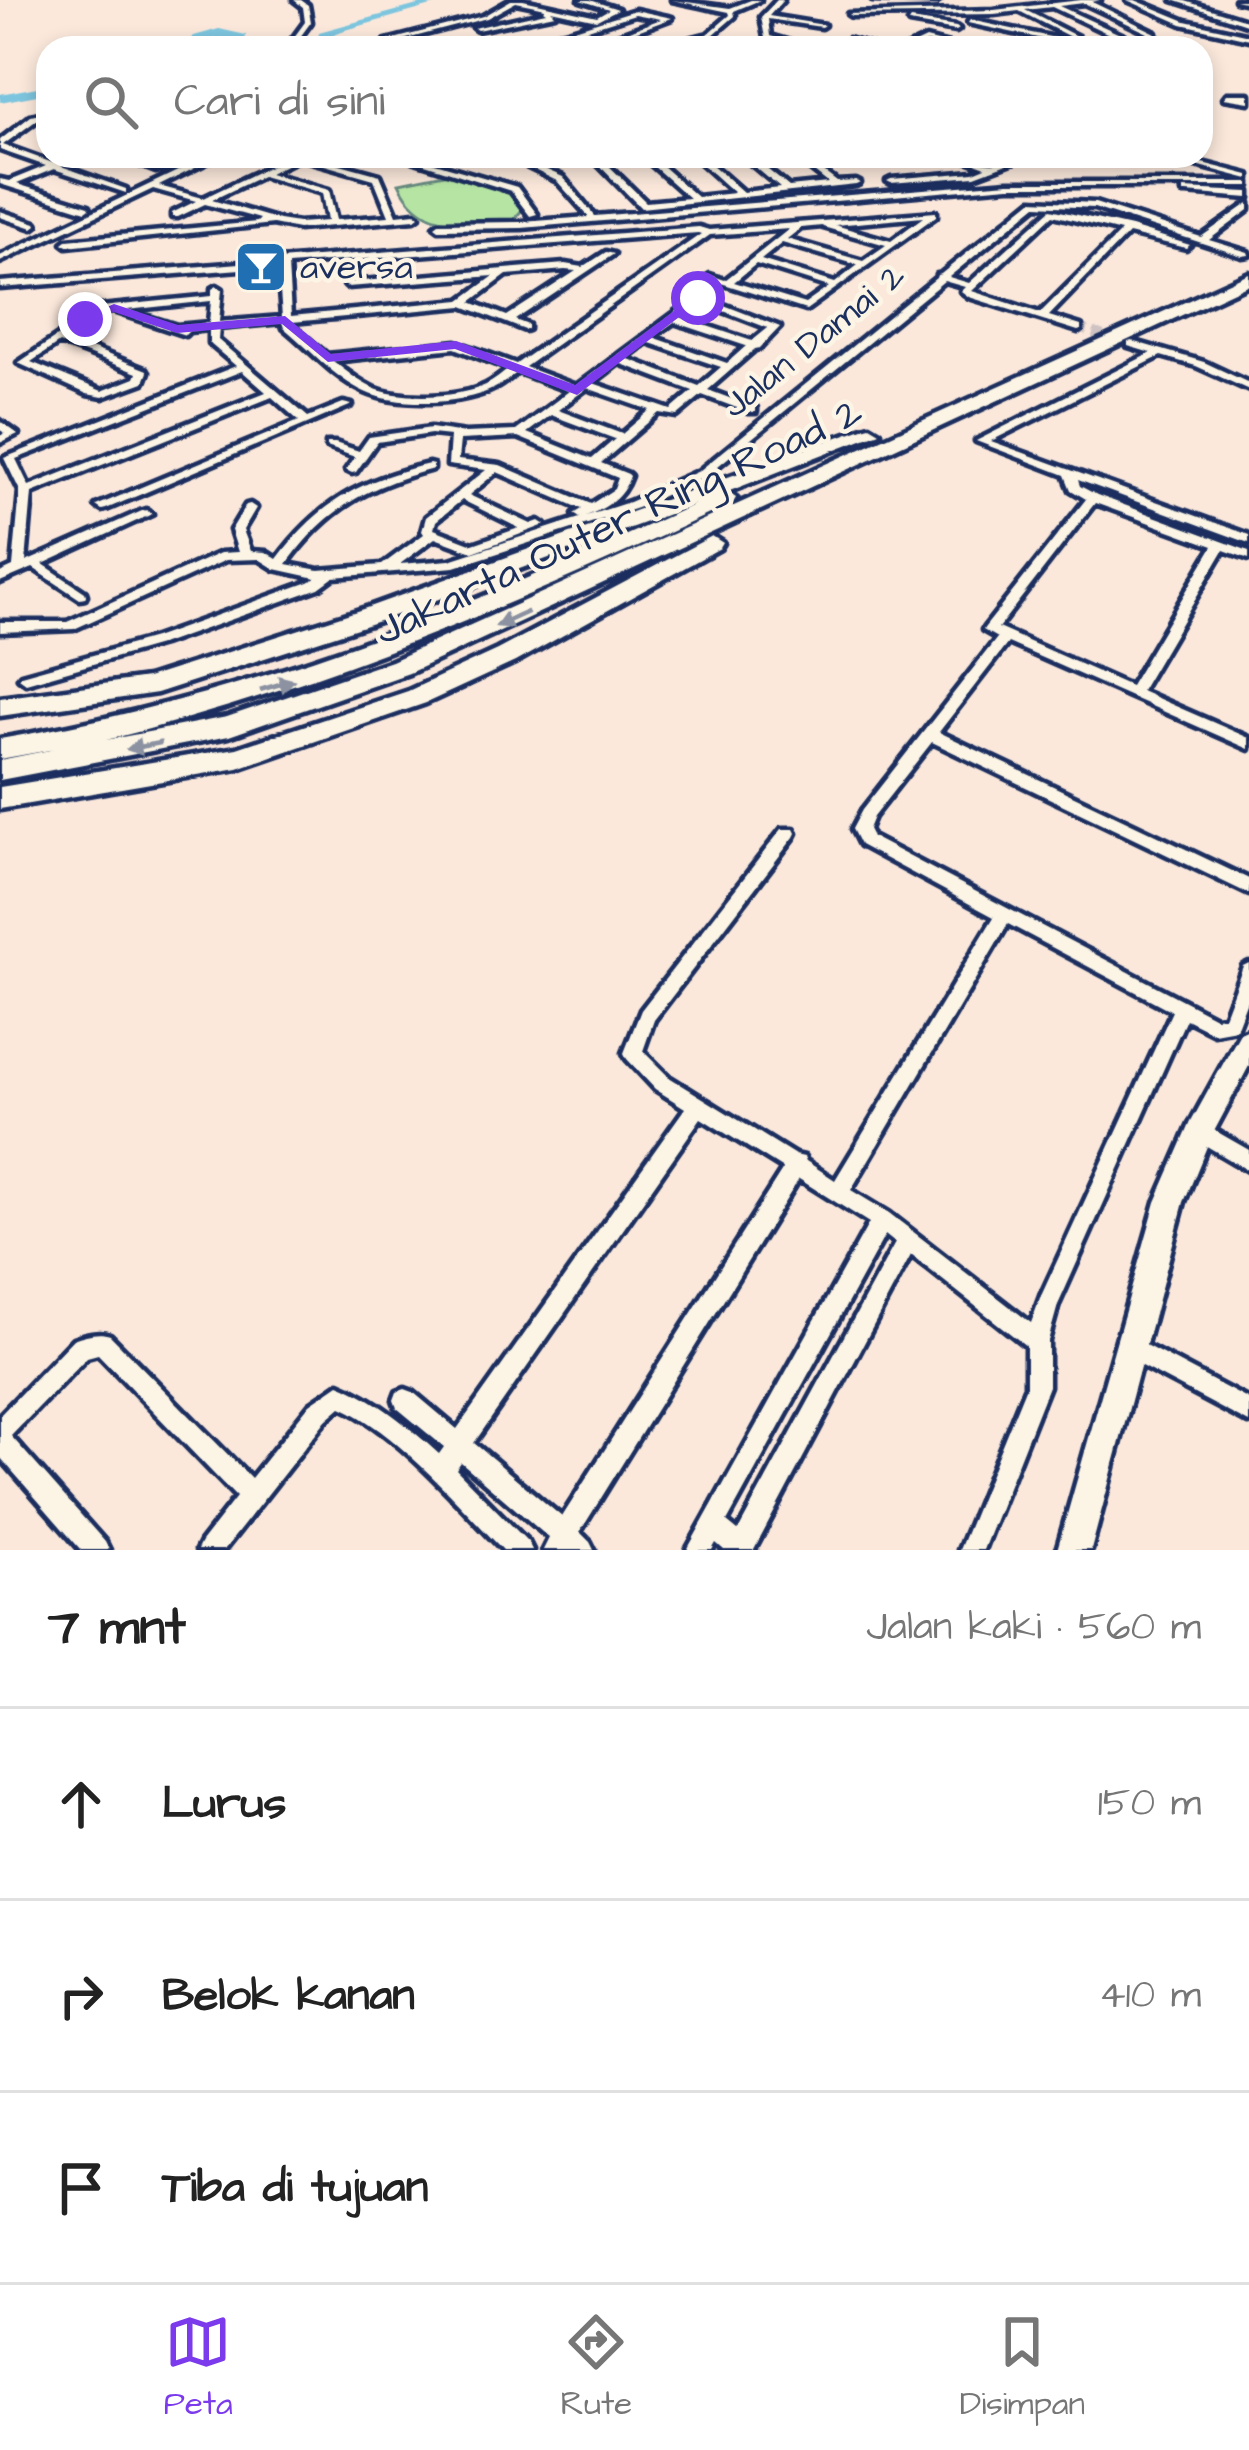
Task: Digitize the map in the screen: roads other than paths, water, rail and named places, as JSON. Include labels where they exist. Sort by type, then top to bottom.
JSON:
[{"type":"highway","name":"Jakarta Outer Ring Road 2","points":[[0,770],[148,746],[315,700],[553,601],[1247,258]]},
{"type":"highway","name":"Jakarta Outer Ring Road 2","points":[[0,749],[145,721],[308,676],[535,586],[1249,278]]},
{"type":"highway","points":[[0,707],[148,687],[394,607],[877,438]]},
{"type":"highway","points":[[0,798],[238,758],[417,697],[601,606],[877,438]]},
{"type":"main road","points":[[1074,1550],[1170,1202],[1200,1131],[1249,1041]]},
{"type":"street","points":[[297,0],[306,6],[308,22],[298,36]]},
{"type":"street","points":[[425,36],[485,16],[515,0],[597,18]]},
{"type":"street","points":[[526,36],[615,9],[583,0]]},
{"type":"street","points":[[675,0],[725,11],[759,0],[779,1]]},
{"type":"street","points":[[874,0],[937,0]]},
{"type":"street","points":[[851,14],[994,12],[1097,0]]},
{"type":"street","points":[[1130,0],[1184,23],[1249,37]]},
{"type":"street","points":[[1176,0],[1230,21],[1249,23]]},
{"type":"street","points":[[1238,0],[1249,1]]},
{"type":"street","points":[[706,36],[725,11],[742,1]]},
{"type":"street","points":[[764,17],[779,1]]},
{"type":"street","points":[[998,1],[1072,36]]},
{"type":"street","points":[[998,1],[1005,11]]},
{"type":"street","points":[[1085,2],[1153,33],[1148,36]]},
{"type":"street","points":[[1053,6],[1112,36]]},
{"type":"street","points":[[499,10],[535,19]]},
{"type":"street","points":[[452,27],[476,30],[553,14],[546,10]]},
{"type":"street","points":[[1201,10],[1245,12]]},
{"type":"street","points":[[1227,10],[1230,21]]},
{"type":"street","points":[[553,36],[635,12],[669,18],[619,36]]},
{"type":"street","points":[[994,12],[1042,21]]},
{"type":"street","points":[[885,15],[953,32],[975,13]]},
{"type":"street","points":[[921,23],[934,14]]},
{"type":"street","points":[[476,30],[485,16]]},
{"type":"street","points":[[764,17],[821,25]]},
{"type":"street","points":[[764,17],[767,36]]},
{"type":"street","points":[[970,22],[1034,36]]},
{"type":"street","points":[[1046,36],[1056,28]]},
{"type":"street","points":[[476,30],[480,36]]},
{"type":"street","points":[[908,33],[927,36]]},
{"type":"street","points":[[0,145],[36,120]]},
{"type":"street","points":[[26,125],[36,128]]},
{"type":"street","points":[[0,145],[36,160]]},
{"type":"street","points":[[3,184],[47,168]]},
{"type":"street","points":[[58,168],[123,191]]},
{"type":"street","points":[[142,168],[192,194],[267,221]]},
{"type":"street","points":[[0,259],[189,168]]},
{"type":"street","points":[[175,215],[272,168]]},
{"type":"street","points":[[344,168],[377,177],[394,218]]},
{"type":"street","points":[[443,168],[514,189],[533,214]]},
{"type":"street","points":[[536,168],[560,179],[591,213],[739,193],[963,176],[991,168]]},
{"type":"street","points":[[607,168],[644,205]]},
{"type":"street","points":[[659,168],[694,199]]},
{"type":"street","points":[[711,168],[739,193]]},
{"type":"street","points":[[761,168],[786,189]]},
{"type":"street","points":[[813,168],[835,185]]},
{"type":"street","points":[[1205,168],[1249,181]]},
{"type":"street","points":[[261,173],[326,192],[332,223]]},
{"type":"street","points":[[439,226],[522,226],[1057,179],[1172,184],[1249,181]]},
{"type":"street","points":[[1057,179],[1069,200],[1247,258]]},
{"type":"street","points":[[163,180],[192,194]]},
{"type":"street","points":[[3,184],[86,208]]},
{"type":"street","points":[[1172,184],[1203,194],[1249,195]]},
{"type":"street","name":"Jalan Damai 2","points":[[245,553],[279,566],[330,574],[451,564],[691,481],[1032,203],[1069,200]]},
{"type":"street","points":[[1202,240],[1225,229],[1249,206]]},
{"type":"street","points":[[1078,328],[967,290],[1052,212],[1197,248],[1215,244]]},
{"type":"street","points":[[0,214],[32,225]]},
{"type":"street","points":[[0,285],[933,214],[806,308],[727,283],[711,284],[519,434]]},
{"type":"street","points":[[67,243],[267,221],[332,223],[415,217]]},
{"type":"street","points":[[817,223],[892,244]]},
{"type":"street","points":[[727,283],[799,225]]},
{"type":"street","points":[[1042,317],[1128,230]]},
{"type":"street","points":[[678,231],[698,242]]},
{"type":"street","points":[[283,265],[286,323],[361,386],[389,395],[474,393],[517,369],[708,233]]},
{"type":"street","points":[[780,240],[863,264]]},
{"type":"street","points":[[508,320],[609,254]]},
{"type":"street","points":[[754,261],[836,286]]},
{"type":"street","points":[[352,316],[350,280],[584,270]]},
{"type":"street","points":[[470,306],[505,272]]},
{"type":"street","points":[[940,277],[971,286]]},
{"type":"street","points":[[58,339],[142,372],[140,380],[103,394],[23,363],[94,313],[217,294],[213,332],[244,367],[307,422]]},
{"type":"street","points":[[328,358],[453,344],[517,369],[673,414],[775,327],[772,322],[698,298]]},
{"type":"street","points":[[114,308],[177,329],[213,332],[470,306],[525,327]]},
{"type":"street","points":[[673,318],[755,346]]},
{"type":"street","points":[[646,338],[730,367]]},
{"type":"street","points":[[1132,344],[1200,364],[1249,388]]},
{"type":"street","points":[[1159,353],[982,438],[988,446],[1070,474],[1249,554]]},
{"type":"street","points":[[618,359],[752,410]]},
{"type":"street","points":[[19,566],[24,485],[8,460],[244,367]]},
{"type":"street","points":[[0,486],[24,485],[274,393]]},
{"type":"street","points":[[104,532],[101,500],[128,495],[347,405]]},
{"type":"street","points":[[550,411],[623,438]]},
{"type":"street","points":[[593,464],[655,411]]},
{"type":"street","points":[[0,424],[12,434],[0,440]]},
{"type":"street","points":[[352,470],[373,439],[392,434],[519,434],[624,476],[625,483],[592,509],[473,548],[434,533],[426,524],[496,467]]},
{"type":"street","points":[[460,434],[452,464],[496,467],[592,509]]},
{"type":"street","points":[[331,446],[360,455]]},
{"type":"street","points":[[279,566],[340,500],[369,482],[429,466]]},
{"type":"street","points":[[1070,474],[1075,488],[1093,498],[1249,539]]},
{"type":"street","points":[[0,578],[104,532],[151,519],[128,495]]},
{"type":"street","points":[[460,495],[530,528]]},
{"type":"street","points":[[1093,498],[990,626],[1003,640],[1249,744]]},
{"type":"street","points":[[0,627],[69,626],[224,556],[245,553],[237,530],[250,508]]},
{"type":"street","points":[[387,567],[434,533]]},
{"type":"street","points":[[1132,693],[1221,544]]},
{"type":"street","points":[[35,564],[80,595]]},
{"type":"street","points":[[26,677],[158,641],[314,585],[330,574]]},
{"type":"street","points":[[1003,640],[860,829],[866,842],[1214,1025],[1230,1023],[1249,971]]},
{"type":"street","points":[[931,735],[1249,887]]},
{"type":"street","points":[[788,832],[647,1016],[633,1042],[637,1061],[882,1220],[1037,1341]]},
{"type":"street","points":[[839,1192],[1004,915]]},
{"type":"street","points":[[971,1550],[1037,1386],[1037,1341],[1048,1303],[1182,1008]]},
{"type":"street","points":[[440,1472],[699,1103]]},
{"type":"street","points":[[1200,1131],[1249,1161]]},
{"type":"street","points":[[405,1400],[567,1545],[797,1164]]},
{"type":"street","points":[[700,1550],[882,1220]]},
{"type":"street","points":[[713,1526],[741,1550],[908,1240]]},
{"type":"street","points":[[97,1550],[0,1435],[81,1347],[102,1342],[251,1495]]},
{"type":"street","points":[[1132,1349],[1249,1412]]},
{"type":"street","points":[[209,1550],[339,1395],[366,1410],[440,1472],[518,1550]]},
{"type":"waterway","points":[[323,36],[447,0]]},
{"type":"waterway","points":[[203,36],[237,36]]},
{"type":"waterway","points":[[0,98],[36,91]]},
{"type":"tunnel","points":[[1078,328],[1127,343]]},
{"type":"place","name":"aversa","points":[[261,267]]}]
